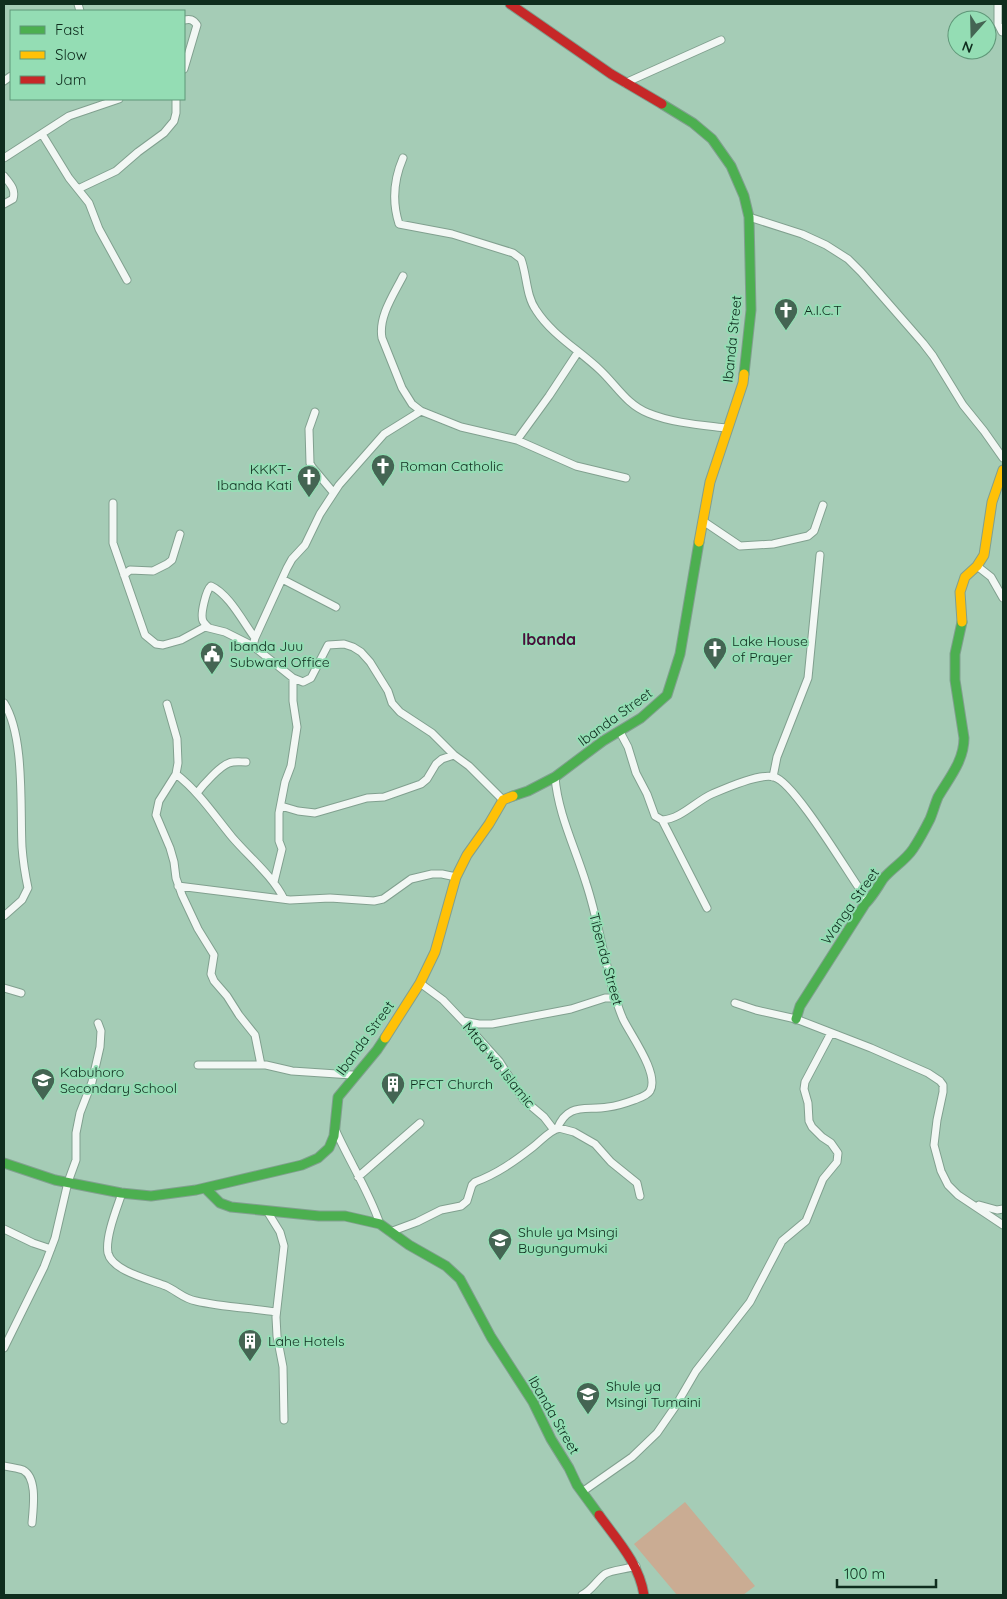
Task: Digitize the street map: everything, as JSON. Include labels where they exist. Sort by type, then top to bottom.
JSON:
[{"type":"street","name":"Ibanda Street","points":[[4,1163],[34,1174],[68,1182],[122,1193],[149,1196],[206,1189],[290,1168],[322,1156],[329,1149],[335,1129],[334,1116],[338,1097],[377,1050],[420,983],[434,952],[456,877],[467,855],[503,800],[555,777],[603,741],[620,732],[653,709],[666,695],[671,686],[680,654],[710,482],[726,428],[743,383],[751,310],[750,217],[740,182],[730,162],[712,140],[694,124],[625,83],[510,4]]},
{"type":"street","points":[[998,4],[998,24],[1003,32]]},
{"type":"street","points":[[185,20],[191,19],[195,21],[196,25],[185,64]]},
{"type":"street","points":[[625,83],[721,40]]},
{"type":"street","points":[[4,158],[69,116],[116,100]]},
{"type":"street","points":[[78,189],[116,172],[138,152],[164,133],[174,121],[176,100]]},
{"type":"street","points":[[42,134],[69,178],[90,203],[99,229],[127,280]]},
{"type":"street","points":[[403,158],[396,176],[395,185],[394,203],[399,224],[452,234],[513,253],[521,259],[530,297],[535,309],[550,328],[599,369],[624,397],[636,407],[660,417],[726,428]]},
{"type":"street","points":[[4,176],[14,188],[15,194],[13,199],[4,204]]},
{"type":"street","points":[[750,217],[802,234],[826,245],[848,259],[924,343],[934,356],[963,405],[1003,458]]},
{"type":"street","points":[[403,276],[386,310],[381,331],[402,388],[412,404],[421,412],[461,427],[517,440],[576,466],[626,478]]},
{"type":"street","points":[[517,440],[578,352]]},
{"type":"street","points":[[316,412],[309,429],[310,462],[333,492]]},
{"type":"street","points":[[253,646],[254,638],[292,559],[305,545],[333,492],[384,434],[421,412]]},
{"type":"street","name":"Wanga Street","points":[[796,1019],[800,1006],[865,904],[884,878],[904,861],[912,849],[929,821],[938,798],[948,784],[959,761],[964,745],[955,680],[955,654],[962,622],[960,592],[965,577],[977,566],[984,555],[992,502],[1003,470]]},
{"type":"street","points":[[113,503],[113,543],[145,635],[150,640],[163,645],[174,643],[200,629],[208,627]]},
{"type":"street","points":[[703,521],[740,546],[773,544],[808,536],[814,531],[823,505]]},
{"type":"street","points":[[124,575],[130,570],[153,571],[167,564],[172,560],[180,534]]},
{"type":"street","points":[[774,776],[777,757],[808,678],[820,555]]},
{"type":"street","points":[[977,566],[991,577],[1003,598]]},
{"type":"street","points":[[282,579],[336,608]]},
{"type":"street","points":[[254,638],[229,601],[217,589],[211,586],[206,592],[202,616],[203,622],[208,627],[240,638],[253,646],[293,678],[304,682],[311,678],[328,645],[344,644],[353,646],[370,662],[388,691],[392,703],[400,712],[424,726],[503,800]]},
{"type":"street","points":[[274,882],[282,849],[279,831],[280,806],[291,766],[297,727],[293,701],[293,678]]},
{"type":"street","points":[[4,703],[16,736],[22,846],[28,888],[22,900],[4,916]]},
{"type":"street","points":[[167,704],[179,750],[176,774],[159,801],[156,815],[170,848],[178,886],[198,929],[214,955],[211,974],[214,981],[255,1035],[261,1065]]},
{"type":"street","points":[[620,732],[628,747],[636,773],[647,794],[655,816],[662,820],[707,908]]},
{"type":"street","points":[[280,806],[315,813],[368,798],[384,797],[421,784],[427,779],[436,764],[442,759],[454,755]]},
{"type":"street","points":[[197,793],[226,764],[230,762],[246,762]]},
{"type":"street","points":[[176,774],[197,793],[232,837],[274,882],[284,899]]},
{"type":"street","points":[[662,820],[674,818],[707,796],[734,784],[774,776],[783,782],[819,826],[863,895],[865,904]]},
{"type":"street","name":"Tibenda Street","points":[[555,777],[559,805],[586,883],[615,998],[622,1018],[635,1038],[651,1073],[653,1082],[650,1092],[644,1097],[608,1107],[580,1108],[570,1112],[560,1120],[555,1129]]},
{"type":"street","points":[[178,886],[263,898],[290,900],[330,898],[374,901],[383,898],[411,879],[432,874],[456,877]]},
{"type":"street","name":"Mtaa wa Islamic","points":[[420,983],[443,1000],[463,1021],[503,1067],[524,1100],[555,1129]]},
{"type":"street","points":[[4,988],[21,994]]},
{"type":"street","points":[[463,1021],[492,1024],[571,1009],[605,998],[615,998]]},
{"type":"street","points":[[735,1003],[796,1019],[870,1048],[928,1073],[940,1081],[943,1085],[943,1092],[934,1133],[936,1155],[941,1171],[948,1185],[958,1195],[1003,1225]]},
{"type":"street","points":[[4,1348],[51,1249],[68,1182],[76,1160],[76,1133],[80,1113],[92,1082],[100,1047],[101,1031],[98,1022]]},
{"type":"street","points":[[582,1492],[632,1458],[657,1432],[675,1407],[696,1371],[750,1302],[782,1241],[806,1221],[823,1179],[837,1162],[838,1153],[836,1148],[817,1132],[809,1121],[808,1103],[804,1089],[805,1082],[832,1033]]},
{"type":"street","points":[[198,1065],[261,1065],[292,1071],[352,1075],[355,1077]]},
{"type":"street","points":[[358,1177],[420,1123]]},
{"type":"street","points":[[390,1232],[441,1210],[461,1206],[467,1201],[472,1185],[475,1182],[500,1172],[555,1129],[565,1128],[595,1144],[611,1162],[636,1183],[640,1196]]},
{"type":"street","points":[[335,1129],[371,1200],[380,1224]]},
{"type":"street","points":[[206,1189],[220,1203],[238,1209],[319,1216],[345,1216],[380,1224]]},
{"type":"street","points":[[122,1193],[108,1248],[109,1256],[118,1265],[137,1276],[168,1288],[188,1299],[276,1312]]},
{"type":"street","points":[[974,1204],[997,1210],[1003,1209]]},
{"type":"street","points":[[267,1211],[280,1232],[284,1246],[276,1312],[276,1330],[283,1367],[284,1420]]},
{"type":"street","name":"Ibanda Street","points":[[380,1224],[409,1245],[446,1266],[460,1279],[491,1337],[533,1402],[551,1439],[582,1492],[636,1566],[642,1581],[644,1595]]},
{"type":"street","points":[[4,1229],[32,1243],[51,1249]]},
{"type":"street","points":[[4,1466],[22,1470],[30,1477],[34,1503],[32,1522]]},
{"type":"street","points":[[582,1595],[594,1588],[605,1574],[636,1566]]},
{"type":"shaded area","points":[[685,1502],[755,1586],[743,1595],[677,1595],[634,1544]]},
{"type":"traffic: fast","points":[[662,104],[693,123],[712,139],[731,166],[744,196],[749,217],[751,310],[744,374]]},
{"type":"traffic: fast","points":[[513,796],[528,791],[555,777],[603,741],[641,718],[667,695],[680,654],[699,542]]},
{"type":"traffic: fast","points":[[796,1019],[800,1006],[865,904],[883,879],[915,846],[930,819],[938,797],[959,762],[964,738],[955,680],[955,654],[962,622]]},
{"type":"traffic: fast","points":[[4,1163],[55,1180],[121,1193],[151,1196],[196,1190],[302,1165],[318,1158],[329,1148],[334,1136],[338,1097],[385,1038]]},
{"type":"traffic: fast","points":[[206,1189],[220,1203],[231,1207],[319,1216],[345,1216],[380,1224],[409,1245],[446,1266],[460,1279],[491,1337],[533,1402],[577,1485],[599,1515]]},
{"type":"traffic: slow","points":[[699,542],[710,482],[743,383],[744,374]]},
{"type":"traffic: slow","points":[[962,622],[960,592],[965,577],[977,566],[984,555],[992,502],[1003,470]]},
{"type":"traffic: slow","points":[[385,1038],[420,983],[435,952],[456,877],[467,855],[503,800],[513,796]]},
{"type":"traffic: jam","points":[[510,4],[611,74],[662,104]]},
{"type":"traffic: jam","points":[[599,1515],[632,1562],[644,1595]]},
{"type":"place","name":"A.I.C.T","points":[[786,331]]},
{"type":"place","name":"Roman Catholic","points":[[383,487]]},
{"type":"place","name":"KKKT- Ibanda Kati","points":[[309,498]]},
{"type":"place","name":"Lake House of Prayer","points":[[715,670]]},
{"type":"place","name":"Ibanda Juu Subward Office","points":[[212,675]]},
{"type":"place","name":"Kabuhoro Secondary School","points":[[43,1101]]},
{"type":"place","name":"PFCT Church","points":[[393,1105]]},
{"type":"place","name":"Shule ya Msingi Bugungumuki","points":[[500,1261]]},
{"type":"place","name":"Lahe Hotels","points":[[250,1362]]},
{"type":"place","name":"Shule ya Msingi Tumaini","points":[[588,1415]]},
{"type":"district","name":"Ibanda","points":[[549,639]]}]
